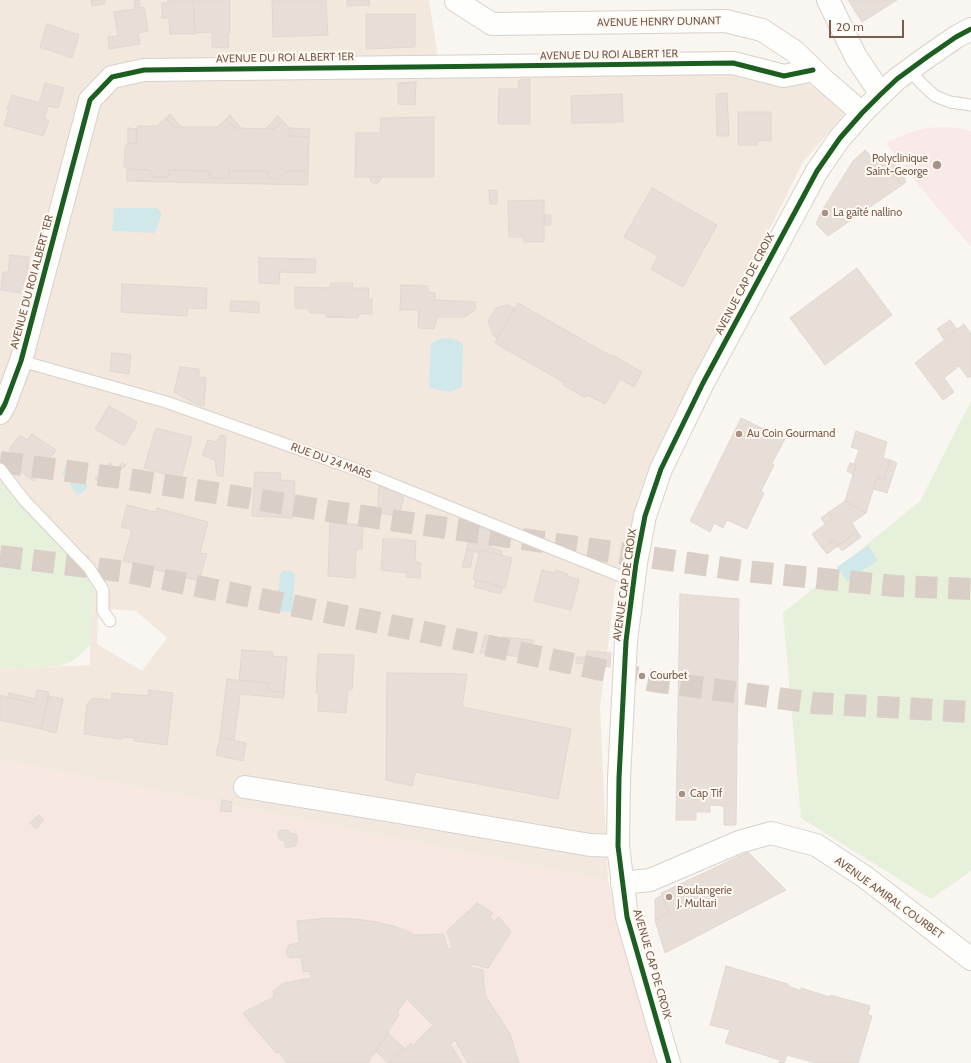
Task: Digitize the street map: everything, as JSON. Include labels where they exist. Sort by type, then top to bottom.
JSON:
[{"type":"street","name":"AVENUE HENRY DUNANT","points":[[456,0],[492,24],[726,21],[762,30],[794,51],[862,113]]},
{"type":"street","points":[[828,0],[856,56],[881,94]]},
{"type":"street","name":"AVENUE CAP DE CROIX","points":[[669,1063],[627,917],[618,846],[619,778],[626,641],[633,581],[645,516],[660,469],[703,383],[817,171],[840,138],[862,113],[897,79],[956,37],[971,29]]},
{"type":"street","name":"AVENUE DU ROI ALBERT 1ER","points":[[0,413],[5,404],[21,361],[90,100],[112,77],[144,70],[734,63],[784,76],[814,70]]},
{"type":"street","points":[[245,787],[590,845],[618,846]]},
{"type":"street","name":"AVENUE AMIRAL COURBET","points":[[622,883],[650,880],[739,842],[771,833],[816,845],[865,877],[971,959]]},
{"type":"lane","points":[[910,70],[935,96],[950,102],[971,105]]},
{"type":"lane","name":"RUE DU 24 MARS","points":[[21,361],[166,402],[348,466],[633,581]]},
{"type":"lane","points":[[0,469],[25,501],[89,568],[103,590],[104,611],[110,621]]},
{"type":"shaded area","points":[[0,0],[429,0],[438,57],[757,59],[819,84],[845,113],[803,162],[642,486],[615,589],[600,708],[608,881],[0,760],[0,669],[90,665],[90,645],[96,571],[0,468]],"holes":[[[113,609],[136,611],[167,638],[142,671],[97,644],[98,614]]]},
{"type":"shaded area","name":"Polyclinique Saint-George","points":[[945,127],[971,131],[971,247],[920,187],[886,143],[909,133],[926,128]]},
{"type":"shaded area","points":[[0,760],[608,881],[656,1063],[0,1063]]},
{"type":"green space","points":[[971,401],[971,871],[931,899],[801,818],[783,613],[920,501]]},
{"type":"green space","points":[[0,468],[3,468],[96,570],[90,645],[74,660],[60,666],[0,669]]},
{"type":"water","points":[[114,208],[156,208],[162,213],[155,233],[112,231]]},
{"type":"water","points":[[448,338],[457,340],[463,344],[462,387],[450,392],[429,387],[431,344],[439,339]]},
{"type":"water","points":[[69,465],[85,480],[87,484],[84,491],[78,495],[62,474],[65,467]]},
{"type":"water","points":[[868,546],[878,560],[847,581],[837,567]]},
{"type":"water","points":[[283,571],[292,571],[295,575],[292,612],[273,611],[275,593],[279,588],[280,574]]},
{"type":"building","points":[[91,0],[105,0],[105,4],[92,6]]},
{"type":"building","points":[[134,0],[139,0],[140,8],[144,7],[148,31],[138,33],[140,44],[109,49],[108,37],[118,36],[114,12],[135,9]]},
{"type":"building","points":[[168,0],[193,0],[195,34],[170,34],[169,18],[162,18],[162,3],[168,3]]},
{"type":"building","points":[[193,0],[230,0],[230,33],[228,33],[229,48],[212,47],[212,32],[195,33]]},
{"type":"building","points":[[272,0],[326,0],[328,35],[273,37]]},
{"type":"building","points":[[347,0],[369,0],[370,5],[347,6]]},
{"type":"building","points":[[848,0],[897,0],[862,22]]},
{"type":"building","points":[[366,14],[415,14],[415,47],[366,49]]},
{"type":"building","points":[[47,24],[79,35],[72,58],[40,47]]},
{"type":"building","points":[[530,79],[530,124],[498,124],[499,89],[518,89],[519,80]]},
{"type":"building","points":[[416,82],[415,105],[398,104],[398,83]]},
{"type":"building","points":[[45,83],[64,88],[58,108],[48,106],[44,119],[49,121],[43,136],[4,125],[9,110],[7,109],[12,95],[39,103]]},
{"type":"building","points":[[727,93],[729,136],[717,136],[716,94]]},
{"type":"building","points":[[622,94],[623,122],[572,123],[571,96]]},
{"type":"building","points":[[738,112],[771,112],[771,140],[757,141],[757,145],[738,145]]},
{"type":"building","points":[[170,114],[181,127],[173,127],[166,118]]},
{"type":"building","points":[[230,115],[241,128],[235,128],[226,119]]},
{"type":"building","points":[[278,116],[283,121],[274,129],[266,128]]},
{"type":"building","points":[[434,117],[434,177],[355,177],[356,133],[380,133],[381,118]]},
{"type":"building","points":[[166,118],[173,127],[217,127],[226,119],[235,128],[274,129],[283,121],[289,128],[290,136],[309,137],[308,171],[287,171],[279,179],[268,178],[268,171],[229,171],[229,178],[212,178],[208,171],[169,170],[168,177],[154,177],[149,170],[127,169],[124,166],[125,147],[128,143],[136,144],[136,129],[139,126],[157,126]]},
{"type":"building","points":[[128,128],[136,129],[136,144],[128,143]]},
{"type":"building","points":[[289,128],[310,129],[309,137],[290,136]]},
{"type":"building","points":[[865,150],[889,175],[892,173],[902,185],[828,236],[816,224],[821,212],[853,161]]},
{"type":"building","points":[[889,158],[904,177],[906,182],[902,185],[892,173],[889,175],[880,165]]},
{"type":"building","points":[[127,169],[149,170],[154,177],[168,177],[169,170],[208,171],[212,178],[229,178],[229,171],[268,171],[268,178],[279,179],[287,171],[308,171],[308,185],[127,181]]},
{"type":"building","points":[[370,177],[382,177],[379,182],[376,184],[371,182]]},
{"type":"building","points":[[652,188],[717,225],[683,287],[651,269],[658,256],[624,237]]},
{"type":"building","points":[[489,190],[497,190],[497,204],[490,204]]},
{"type":"building","points":[[544,200],[544,242],[524,242],[524,237],[509,237],[508,201]]},
{"type":"building","points":[[544,215],[551,215],[551,225],[544,225]]},
{"type":"building","points":[[10,255],[29,257],[27,273],[20,293],[1,290],[3,272],[8,272]]},
{"type":"building","points":[[259,258],[316,259],[315,273],[280,272],[279,284],[259,283]]},
{"type":"building","points":[[857,268],[892,315],[825,365],[790,318]]},
{"type":"building","points":[[331,283],[353,283],[352,288],[369,288],[368,299],[372,299],[372,314],[359,314],[358,318],[326,317],[326,314],[322,313],[310,313],[309,309],[295,308],[295,287],[330,288]]},
{"type":"building","points":[[122,284],[207,288],[206,309],[188,308],[187,316],[121,312]]},
{"type":"building","points":[[401,285],[428,286],[428,292],[435,293],[435,300],[476,302],[475,310],[464,317],[437,317],[434,329],[418,328],[419,310],[400,310]]},
{"type":"building","points":[[231,301],[259,302],[259,313],[230,311]]},
{"type":"building","points":[[518,303],[642,372],[634,387],[620,379],[605,404],[587,395],[586,397],[582,396],[563,385],[565,383],[495,343]]},
{"type":"building","points":[[507,305],[515,309],[497,338],[493,335],[488,321],[496,308]]},
{"type":"building","points":[[950,320],[957,329],[944,339],[937,329]]},
{"type":"building","points":[[964,324],[971,334],[971,376],[968,378],[959,366],[944,378],[954,392],[943,400],[915,363]]},
{"type":"building","points":[[112,353],[131,355],[129,374],[110,371]]},
{"type":"building","points":[[180,367],[199,369],[199,377],[206,378],[204,406],[196,404],[174,392]]},
{"type":"building","points":[[109,406],[137,422],[124,446],[95,429]]},
{"type":"building","points":[[741,418],[785,439],[772,463],[774,465],[761,491],[764,493],[747,529],[727,520],[723,528],[714,523],[710,532],[690,521]]},
{"type":"building","points":[[156,428],[192,437],[181,479],[144,468]]},
{"type":"building","points":[[856,431],[887,442],[883,458],[890,460],[884,480],[877,477],[866,513],[845,501],[859,450],[851,447]]},
{"type":"building","points":[[32,434],[56,450],[34,481],[7,462],[14,453],[9,450],[20,435],[27,440]]},
{"type":"building","points":[[220,435],[226,436],[223,477],[217,475],[215,460],[202,455],[208,440],[217,442]]},
{"type":"building","points":[[890,460],[897,463],[887,493],[873,489],[877,477],[884,480]]},
{"type":"building","points":[[110,463],[119,472],[103,487],[95,478]]},
{"type":"building","points":[[122,463],[126,465],[119,472],[116,469]]},
{"type":"building","points":[[850,463],[856,465],[854,475],[847,471]]},
{"type":"building","points":[[255,472],[281,473],[280,480],[295,481],[293,518],[252,516]]},
{"type":"building","points":[[379,486],[404,497],[398,517],[377,512]]},
{"type":"building","points":[[845,501],[866,513],[852,523],[857,531],[838,546],[834,540],[822,548],[812,534],[833,518],[829,512]]},
{"type":"building","points":[[127,505],[155,512],[157,508],[208,522],[200,553],[207,554],[199,581],[123,561],[132,530],[121,527]]},
{"type":"building","points":[[829,512],[833,518],[825,524],[821,518]]},
{"type":"building","points":[[330,522],[363,525],[362,549],[356,549],[355,578],[328,576]]},
{"type":"building","points":[[473,524],[494,533],[489,552],[480,550],[480,553],[467,549]]},
{"type":"building","points":[[857,531],[861,537],[842,551],[838,546]]},
{"type":"building","points":[[383,539],[416,541],[415,562],[421,563],[420,578],[406,577],[406,573],[381,570]]},
{"type":"building","points":[[834,540],[838,546],[827,554],[822,548]]},
{"type":"building","points":[[492,548],[502,551],[501,555],[491,552]]},
{"type":"building","points":[[467,549],[474,551],[470,568],[462,567]]},
{"type":"building","points":[[480,550],[512,558],[505,588],[473,579]]},
{"type":"building","points":[[542,570],[555,573],[556,570],[579,580],[571,610],[534,601]]},
{"type":"building","points":[[476,580],[503,587],[501,594],[474,587]]},
{"type":"building","points":[[680,594],[739,599],[736,825],[724,825],[724,806],[710,805],[710,812],[696,812],[696,820],[676,820]]},
{"type":"building","points":[[485,635],[501,638],[497,654],[480,653]]},
{"type":"building","points":[[501,638],[533,640],[532,658],[497,654]]},
{"type":"building","points":[[242,650],[273,652],[272,656],[287,657],[284,693],[268,690],[268,683],[239,680]]},
{"type":"building","points":[[587,651],[611,653],[610,667],[576,663],[576,657],[586,657]]},
{"type":"building","points":[[318,654],[354,655],[352,690],[348,690],[346,713],[318,711],[319,693],[316,693]]},
{"type":"building","points":[[387,673],[467,674],[462,707],[571,729],[558,799],[415,772],[412,786],[386,780]]},
{"type":"building","points":[[227,679],[268,683],[268,690],[284,693],[283,698],[240,694],[234,741],[220,737]]},
{"type":"building","points":[[37,690],[49,692],[41,729],[0,720],[0,695],[34,703]]},
{"type":"building","points":[[149,690],[173,693],[167,745],[135,741],[133,738],[122,737],[121,739],[84,734],[87,704],[93,698],[111,700],[112,693],[148,696]]},
{"type":"building","points":[[9,693],[35,699],[34,703],[8,697]]},
{"type":"building","points":[[49,696],[63,699],[56,733],[41,729]]},
{"type":"building","points":[[220,737],[246,743],[243,761],[216,755]]},
{"type":"building","points":[[222,800],[232,802],[231,812],[220,811]]},
{"type":"building","points":[[39,815],[44,820],[36,829],[30,823]]},
{"type":"building","points":[[282,830],[289,831],[291,834],[296,834],[297,844],[295,846],[288,848],[285,847],[285,841],[278,838],[278,832]]},
{"type":"building","points":[[748,852],[786,890],[665,953],[655,920],[669,913],[661,893]]},
{"type":"building","points":[[662,895],[669,913],[655,920],[655,899]]},
{"type":"building","points":[[477,903],[493,913],[490,917],[494,921],[499,917],[511,932],[488,968],[472,964],[471,967],[483,970],[486,997],[509,1032],[519,1063],[468,1063],[455,1040],[450,1044],[462,1063],[389,1063],[411,1043],[413,1045],[433,1025],[407,999],[397,1012],[399,1015],[368,1063],[287,1063],[279,1052],[276,1053],[244,1015],[244,1012],[274,997],[273,991],[285,983],[311,978],[310,971],[303,972],[301,957],[290,958],[286,951],[289,945],[299,943],[297,921],[326,918],[355,919],[393,926],[415,935],[443,934],[449,949],[452,947],[447,931]]},
{"type":"building","points":[[726,966],[788,984],[788,986],[801,991],[801,988],[830,997],[831,995],[870,1006],[868,1015],[872,1016],[858,1063],[816,1063],[787,1055],[784,1063],[779,1063],[780,1060],[725,1043],[730,1030],[710,1025]]},
{"type":"building","points":[[388,1033],[404,1048],[388,1063],[376,1051]]},
{"type":"tunnel","points":[[0,462],[128,479],[335,512],[745,571],[895,586],[971,589]]},
{"type":"tunnel","points":[[0,556],[127,572],[410,629],[653,681],[814,703],[971,712]]},
{"type":"cycle path","points":[[669,1063],[627,917],[618,846],[619,778],[626,641],[636,563],[645,516],[661,469],[703,383],[817,171],[840,138],[862,113],[897,79],[956,37],[971,29]]},
{"type":"cycle path","points":[[0,413],[5,404],[21,361],[90,100],[112,77],[144,70],[733,63],[784,76],[813,70]]},
{"type":"place","name":"Polyclinique Saint-George","points":[[937,165]]},
{"type":"place","name":"La gaîté nallino","points":[[825,213]]},
{"type":"place","name":"Au Coin Gourmand","points":[[739,434]]},
{"type":"place","name":"Courbet","points":[[642,676]]},
{"type":"place","name":"Cap Tif","points":[[682,794]]},
{"type":"place","name":"Boulangerie J. Multari","points":[[669,897]]}]
